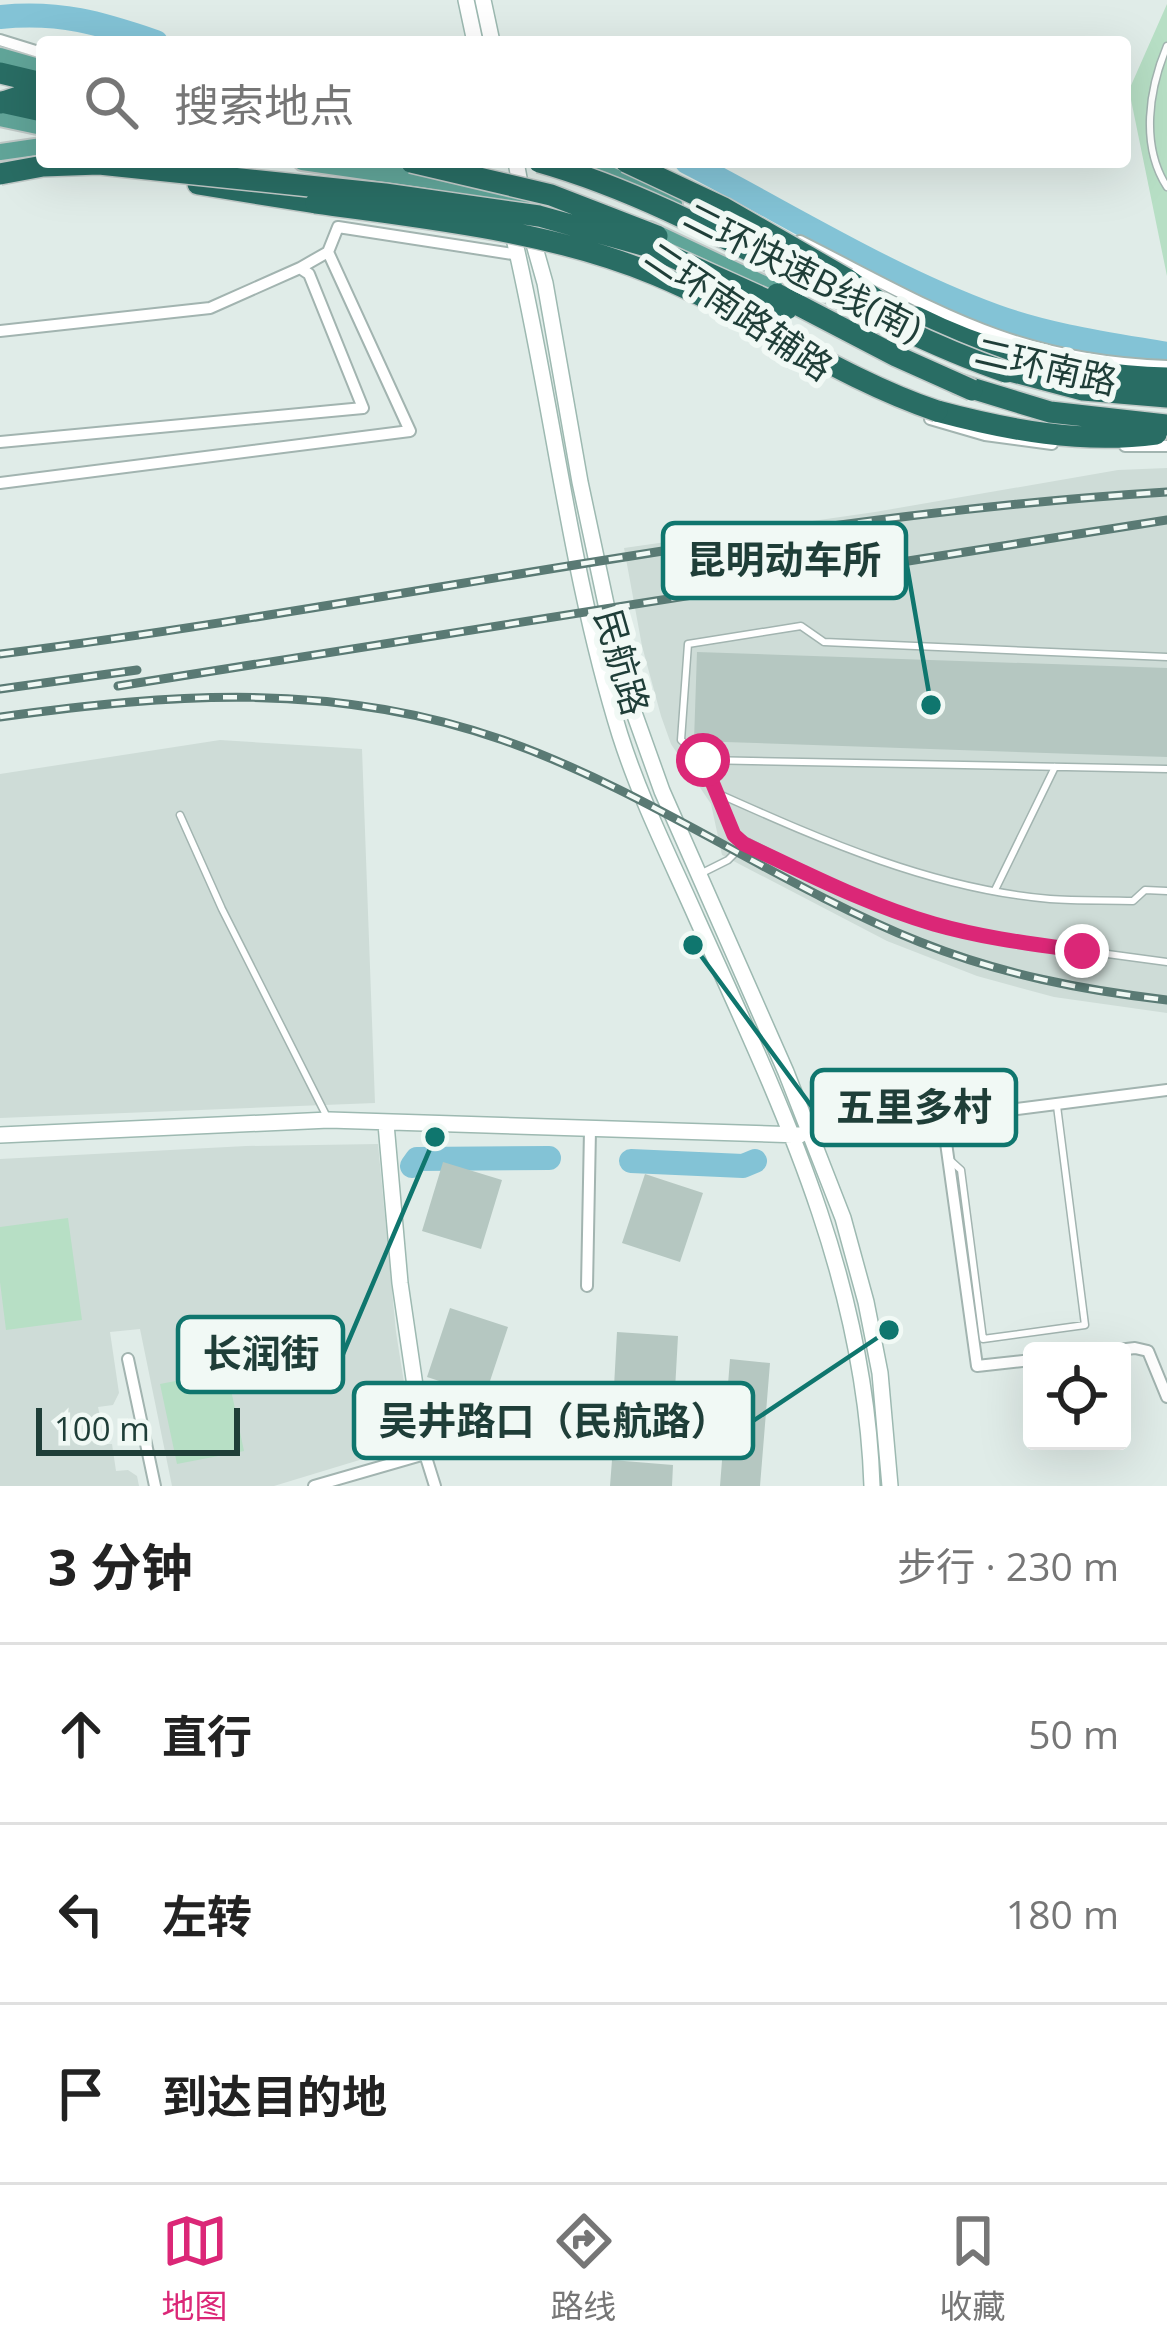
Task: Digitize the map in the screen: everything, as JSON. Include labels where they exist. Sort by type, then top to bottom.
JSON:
[{"type":"highway","points":[[2,63],[36,83]]},
{"type":"highway","points":[[0,102],[36,88]]},
{"type":"highway","points":[[0,102],[36,110]]},
{"type":"highway","points":[[0,174],[36,159]]},
{"type":"highway","points":[[109,168],[580,249],[676,283],[888,391],[937,411],[1014,429],[1112,439],[1167,426]]},
{"type":"highway","points":[[138,168],[468,205],[566,222],[680,258],[872,351],[972,389]]},
{"type":"highway","name":"二环快速B线(南)","points":[[440,168],[511,183],[628,223],[972,389],[1064,415],[1167,426]]},
{"type":"highway","points":[[557,168],[677,214],[909,331],[1006,371]]},
{"type":"highway","points":[[639,168],[724,208],[932,325],[1010,356],[1074,370],[1167,378]]},
{"type":"highway","points":[[847,279],[944,346],[1006,371],[1083,390],[1162,397]]},
{"type":"main road","points":[[466,0],[474,36]]},
{"type":"main road","points":[[483,0],[490,36]]},
{"type":"main road","points":[[2,63],[36,68]]},
{"type":"main road","points":[[0,118],[36,126]]},
{"type":"main road","points":[[0,152],[36,155]]},
{"type":"main road","name":"二环南路","points":[[338,168],[515,198],[659,233],[924,365],[998,395],[1079,414],[1167,426]]},
{"type":"main road","name":"民航路","points":[[502,168],[545,283],[609,628],[662,791],[803,1135],[849,1305],[862,1375],[872,1486]]},
{"type":"main road","name":"民航路","points":[[516,168],[519,255],[592,632],[620,737],[643,800],[843,1218],[880,1372],[890,1486]]},
{"type":"main road","name":"二环南路","points":[[595,168],[671,202],[864,313],[968,363],[1054,389],[1162,397]]},
{"type":"main road","points":[[0,1135],[329,1120],[803,1135]]},
{"type":"main road","points":[[386,1124],[400,1283],[425,1454]]},
{"type":"street","points":[[0,40],[36,50]]},
{"type":"street","name":"二环南路辅路","points":[[617,168],[738,211],[927,308],[995,337],[1070,357],[1167,366]]},
{"type":"street","name":"二环南路辅路","points":[[515,198],[578,214],[618,231],[765,336],[849,383],[922,416],[1017,441],[1167,446]]},
{"type":"street","points":[[0,332],[210,308],[328,252],[338,227],[519,255]]},
{"type":"street","points":[[0,483],[410,431],[328,252]]},
{"type":"street","points":[[0,442],[363,408],[316,289],[300,268]]},
{"type":"street","points":[[803,1135],[1167,1090]]},
{"type":"street","points":[[943,1121],[977,1366],[1023,1361]]},
{"type":"street","points":[[586,1286],[590,1130]]},
{"type":"street","points":[[1131,1348],[1148,1352],[1167,1397]]},
{"type":"street","points":[[128,1359],[154,1486]]},
{"type":"street","points":[[314,1486],[425,1454],[434,1486]]},
{"type":"lane","points":[[1167,46],[1155,77],[1150,145],[1167,187]]},
{"type":"lane","points":[[1167,656],[824,642],[801,626],[688,644],[681,740],[703,760],[734,835],[848,893],[934,924],[1004,940],[1167,962]]},
{"type":"lane","points":[[703,760],[1167,770]]},
{"type":"lane","points":[[995,890],[1055,767]]},
{"type":"lane","points":[[716,793],[937,879],[1048,898],[1133,901],[1144,890],[1167,891]]},
{"type":"lane","points":[[180,815],[329,1120]]},
{"type":"lane","points":[[698,875],[728,860],[744,844]]},
{"type":"lane","points":[[949,1159],[961,1170],[983,1339],[1085,1325],[1057,1106]]},
{"type":"shaded area","points":[[1167,468],[1167,1013],[1054,997],[977,976],[887,941],[722,855],[711,804],[671,744],[661,716],[624,548],[1118,470]]},
{"type":"shaded area","points":[[220,740],[362,749],[375,1103],[0,1118],[0,774]]},
{"type":"shaded area","points":[[378,1144],[396,1332],[411,1427],[399,1448],[274,1486],[172,1486],[140,1329],[110,1332],[119,1393],[113,1405],[98,1407],[116,1471],[128,1470],[137,1476],[139,1486],[0,1486],[0,1159]]},
{"type":"green space","points":[[1167,4],[1167,276],[1131,100],[1131,85]]},
{"type":"green space","points":[[68,1218],[82,1320],[6,1330],[0,1227]]},
{"type":"green space","points":[[227,1371],[244,1451],[177,1464],[160,1384]]},
{"type":"building","points":[[697,652],[1167,668],[1167,757],[694,741]]},
{"type":"building","points":[[443,1162],[502,1180],[481,1249],[422,1231]]},
{"type":"building","points":[[645,1174],[703,1193],[680,1262],[622,1243]]},
{"type":"building","points":[[450,1308],[508,1327],[485,1396],[427,1377]]},
{"type":"building","points":[[617,1332],[678,1336],[674,1408],[613,1405]]},
{"type":"building","points":[[730,1359],[770,1363],[760,1486],[720,1486]]},
{"type":"building","points":[[612,1460],[673,1465],[672,1486],[610,1486]]},
{"type":"waterway","points":[[0,17],[80,20],[138,36]]},
{"type":"waterway","points":[[698,168],[877,264],[995,316],[1080,339],[1167,354]]},
{"type":"waterway","points":[[412,1166],[417,1159],[549,1158]]},
{"type":"waterway","points":[[631,1161],[743,1166],[755,1161]]},
{"type":"railway","points":[[0,654],[728,541],[1020,504],[1167,492]]},
{"type":"railway","points":[[118,686],[1167,520]]},
{"type":"railway","points":[[0,689],[137,670]]},
{"type":"railway","points":[[0,717],[128,702],[253,697],[316,700],[440,721],[503,740],[610,785],[815,894],[920,942],[1042,979],[1167,1000]]},
{"type":"place","name":"昆明动车所","points":[[931,705]]},
{"type":"place","name":"五里多村","points":[[693,945]]},
{"type":"place","name":"长润街","points":[[435,1137]]},
{"type":"place","name":"吴井路口（民航路）","points":[[889,1330]]},
{"type":"route","points":[[703,760],[734,835],[744,844],[848,893],[934,924],[1082,951]]}]
